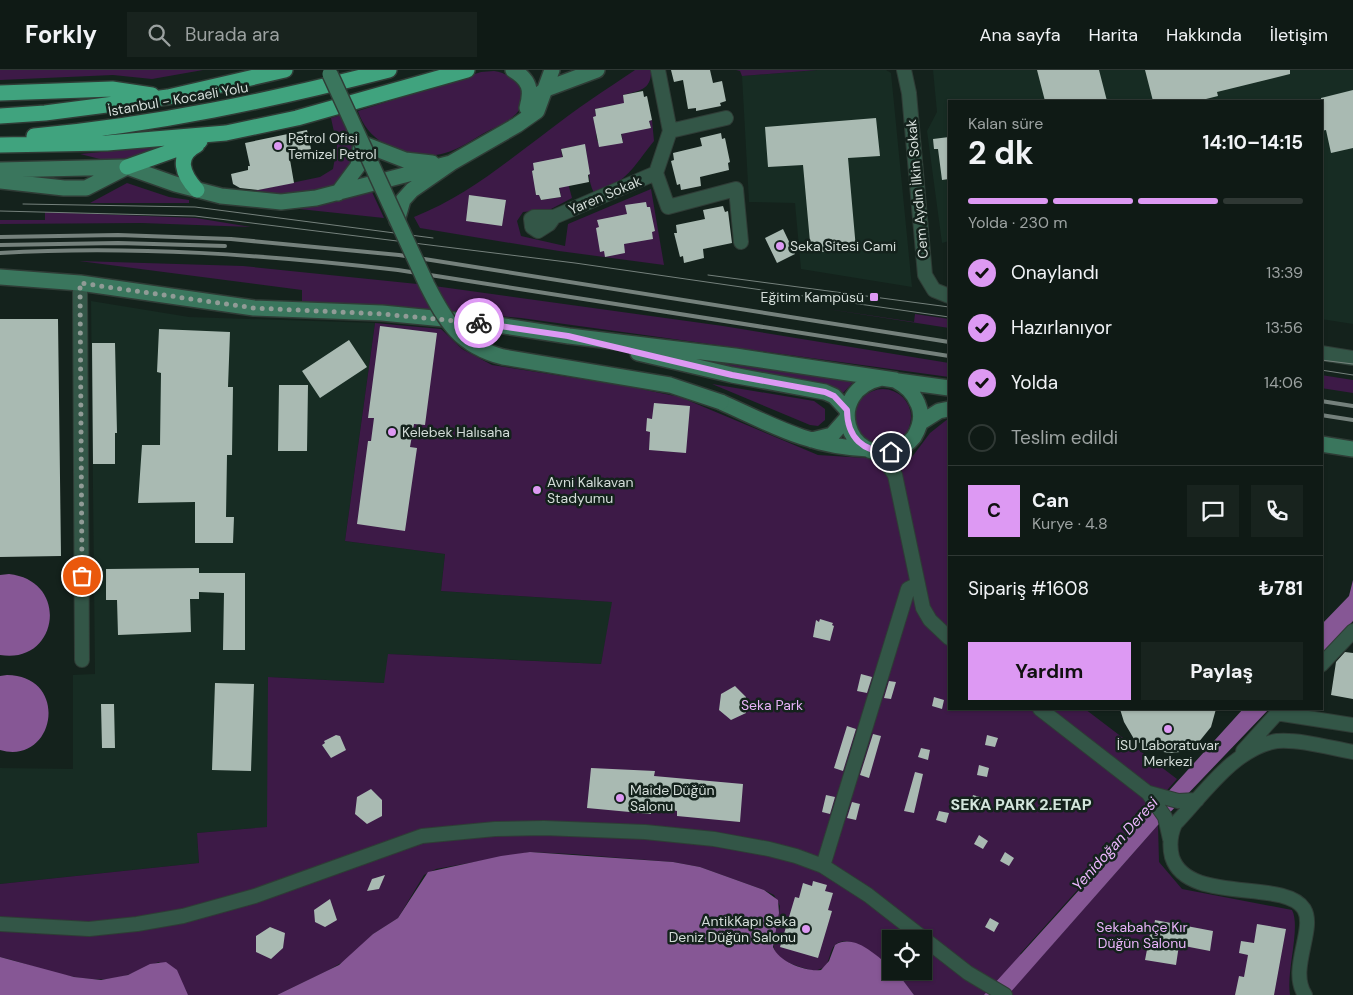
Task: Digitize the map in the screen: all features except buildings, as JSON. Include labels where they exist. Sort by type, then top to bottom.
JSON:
[{"type":"highway","points":[[0,116],[45,113],[168,97],[285,70]]},
{"type":"highway","name":"İstanbul - Kocaeli Yolu","points":[[0,140],[117,128],[205,113],[389,70]]},
{"type":"highway","points":[[127,168],[226,133],[316,113],[467,70]]},
{"type":"highway","points":[[0,93],[112,89],[168,97]]},
{"type":"highway","points":[[0,145],[98,143],[226,133]]},
{"type":"highway","points":[[197,190],[184,174],[185,156],[195,146],[226,133]]},
{"type":"main road","points":[[328,70],[438,307],[456,332],[473,346],[503,357],[670,385],[721,402],[808,441],[841,448],[891,452],[904,446],[911,441],[920,423],[920,407],[915,396],[906,386],[888,379],[870,381],[859,388],[851,398],[847,414],[832,435],[808,441]]},
{"type":"main road","points":[[513,70],[527,80],[530,89],[524,116],[517,125]]},
{"type":"main road","points":[[397,221],[403,200],[412,190],[451,162],[517,125],[537,111],[552,70]]},
{"type":"main road","points":[[528,103],[546,89],[597,70]]},
{"type":"main road","points":[[362,143],[405,160],[421,163],[451,162]]},
{"type":"main road","points":[[338,193],[358,166],[362,143]]},
{"type":"main road","points":[[0,170],[127,168],[197,190],[236,199],[299,201],[338,193],[451,162]]},
{"type":"main road","points":[[0,181],[79,188],[90,187],[127,168]]},
{"type":"main road","points":[[0,277],[80,283],[225,305],[382,314],[485,323],[568,336],[736,356],[948,388]]},
{"type":"main road","points":[[568,336],[732,375],[825,392],[834,396],[847,414],[851,434],[858,443],[874,451]]},
{"type":"main road","points":[[920,423],[933,414],[948,409]]},
{"type":"main road","points":[[1323,444],[1353,449]]},
{"type":"street","name":"Yaren Sokak","points":[[658,70],[670,131],[656,173],[668,207],[736,189],[741,242]]},
{"type":"street","name":"Cem Aydın İlkin Sokak","points":[[904,70],[909,93],[925,275],[934,290],[948,296]]},
{"type":"street","points":[[670,131],[726,118]]},
{"type":"street","name":"Yaren Sokak","points":[[554,217],[656,173]]},
{"type":"street","points":[[80,283],[82,660]]},
{"type":"street","points":[[1323,353],[1353,358]]},
{"type":"street","points":[[904,446],[895,475],[918,584],[924,608],[930,620],[948,637]]},
{"type":"street","points":[[874,451],[895,475]]},
{"type":"street","points":[[823,866],[908,590],[918,584]]},
{"type":"street","points":[[1323,663],[1353,631]]},
{"type":"street","points":[[1041,710],[1148,793],[1167,801],[1197,800]]},
{"type":"street","points":[[1170,839],[1175,824],[1278,711],[1353,725]]},
{"type":"street","points":[[1237,758],[1254,748],[1277,741],[1353,752]]},
{"type":"street","points":[[1167,801],[1165,818],[1173,859],[1178,870],[1190,879],[1206,884],[1290,899],[1304,908],[1306,919],[1298,977],[1305,995]]},
{"type":"street","points":[[0,924],[89,928],[176,918],[255,896],[422,836],[495,829],[579,828],[680,835],[769,849],[823,866],[868,895],[946,957],[1005,995]]},
{"type":"shaded area","points":[[817,70],[886,70],[891,73],[912,287],[801,269],[795,203],[749,202],[742,76]]},
{"type":"shaded area","points":[[933,70],[1353,70],[1353,324],[1323,319],[1323,100],[948,100],[948,241],[942,243],[927,131],[937,112]]},
{"type":"shaded area","points":[[91,301],[189,317],[375,323],[345,541],[445,554],[441,591],[613,602],[601,664],[389,654],[385,683],[268,677],[268,827],[197,833],[199,863],[0,884],[0,768],[73,769],[73,675],[95,674]]},
{"type":"shaded area","points":[[9,574],[29,580],[42,591],[49,605],[49,621],[45,636],[35,648],[20,655],[0,655],[0,575]]},
{"type":"shaded area","points":[[1353,580],[1353,621],[1323,652],[1323,623],[1349,596]]},
{"type":"shaded area","points":[[7,675],[27,679],[41,689],[47,703],[48,719],[43,734],[33,745],[19,751],[0,750],[0,676]]},
{"type":"shaded area","points":[[1242,710],[1268,710],[1158,825],[1008,995],[984,995]]},
{"type":"shaded area","points":[[530,852],[673,862],[700,867],[764,890],[778,900],[779,913],[773,947],[787,961],[801,968],[821,970],[829,961],[835,945],[843,942],[858,944],[882,960],[882,980],[903,980],[914,995],[277,995],[339,965],[373,934],[398,918],[428,872],[501,856]]},
{"type":"shaded area","points":[[0,957],[74,977],[101,980],[128,975],[150,964],[166,962],[177,970],[188,995],[0,995]]},
{"type":"green space","points":[[0,70],[203,70],[152,79],[113,75],[0,80]]},
{"type":"green space","points":[[635,70],[651,70],[651,77],[647,86],[623,95],[625,106],[615,105],[595,109],[599,133],[596,134],[597,141],[623,143],[621,131],[651,128],[649,121],[652,120],[654,141],[640,159],[622,179],[594,193],[584,158],[587,157],[586,150],[583,151],[581,145],[561,149],[563,160],[532,171],[538,188],[535,188],[536,195],[539,195],[541,200],[561,197],[559,185],[568,183],[572,198],[551,209],[523,212],[517,221],[521,236],[565,246],[568,224],[651,189],[664,265],[559,251],[420,228],[414,217],[450,200],[484,179],[569,115]]},
{"type":"green space","points":[[736,70],[817,70],[742,76],[740,71]]},
{"type":"green space","points":[[494,71],[508,76],[519,86],[523,100],[521,107],[506,122],[445,153],[419,155],[393,148],[381,142],[371,133],[363,123],[358,111],[481,72]]},
{"type":"green space","points":[[341,115],[354,150],[351,164],[342,184],[310,194],[254,196],[253,191],[320,177],[333,169],[337,146],[331,118]]},
{"type":"green space","points":[[173,145],[124,165],[80,154]]},
{"type":"green space","points":[[127,183],[169,197],[189,200],[189,203],[90,203]]},
{"type":"green space","points":[[372,192],[384,218],[290,208]]},
{"type":"green space","points":[[45,212],[196,218],[251,227],[142,223],[0,224],[0,220],[45,220]]},
{"type":"green space","points":[[79,261],[243,266],[427,285],[723,326],[948,363],[948,377],[521,318],[415,308],[302,303],[302,290]]},
{"type":"green space","points":[[821,308],[914,322],[915,314],[948,319],[948,328]]},
{"type":"green space","name":"Seka Park","points":[[375,323],[441,329],[462,349],[492,365],[626,386],[680,397],[818,455],[866,458],[912,457],[930,433],[948,419],[948,710],[1086,710],[1177,779],[1020,954],[1036,963],[1158,825],[1159,862],[1182,889],[1292,910],[1295,927],[1289,985],[1290,995],[914,995],[903,980],[932,980],[932,930],[882,930],[882,960],[856,944],[848,941],[841,942],[833,947],[825,967],[815,971],[797,966],[778,956],[774,943],[780,906],[774,895],[764,890],[700,867],[673,862],[530,852],[436,869],[424,875],[398,918],[373,934],[348,959],[277,995],[188,995],[159,962],[120,977],[90,979],[59,974],[0,957],[0,884],[199,863],[197,833],[267,827],[268,677],[384,683],[388,654],[601,664],[612,602],[441,591],[445,554],[345,541]]},
{"type":"green space","points":[[721,363],[854,381],[843,393],[831,385],[720,366]]},
{"type":"green space","points":[[1323,375],[1353,380],[1353,393],[1323,388]]},
{"type":"green space","points":[[712,384],[814,401],[825,409],[825,420],[818,426],[810,425]]},
{"type":"green space","points":[[883,389],[894,391],[903,397],[909,406],[911,417],[909,428],[903,437],[894,443],[883,445],[872,443],[863,437],[857,428],[855,417],[857,406],[863,397],[872,391]]},
{"type":"tram line","points":[[23,204],[195,207],[433,238]]},
{"type":"tram line","points":[[0,211],[195,216],[575,263],[948,317]]},
{"type":"tram line","points":[[708,275],[948,307]]},
{"type":"tram line","points":[[1323,360],[1353,364]]},
{"type":"tram line","points":[[1323,370],[1353,375]]},
{"type":"railway","points":[[0,237],[118,235],[231,239],[399,255],[948,342]]},
{"type":"railway","points":[[0,245],[118,243],[225,246]]},
{"type":"railway","points":[[0,253],[100,250],[199,253],[299,260],[398,270],[948,356]]},
{"type":"railway","points":[[1323,401],[1353,406]]},
{"type":"railway","points":[[1323,415],[1353,420]]},
{"type":"way so far","points":[[82,576],[80,283],[254,308],[382,314],[479,323]]},
{"type":"place","name":"Petrol Ofisi Temizel Petrol","points":[[278,146]]},
{"type":"place","name":"Seka Sitesi Cami","points":[[780,246]]},
{"type":"place","name":"Eğitim Kampüsü","points":[[874,297]]},
{"type":"place","name":"Kelebek Halısaha","points":[[392,432]]},
{"type":"place","name":"Avni Kalkavan Stadyumu","points":[[537,490]]},
{"type":"place","name":"İSU Laboratuvar Merkezi","points":[[1168,729]]},
{"type":"place","name":"Maide Düğün Salonu","points":[[620,798]]},
{"type":"place","name":"AntikKapı Seka Deniz Düğün Salonu","points":[[806,929]]},
{"type":"district","name":"SEKA PARK 2.ETAP","points":[[1021,804]]},
{"type":"route","points":[[479,323],[568,336],[732,375],[825,392],[834,396],[847,410],[847,423],[851,434],[858,443],[868,449],[879,452],[891,452]]},
{"type":"water label","name":"Yenidoğan Deresi","points":[[1115,844]]},
{"type":"park label","name":"Sekabahçe Kır Düğün Salonu","points":[[1142,936]]}]
